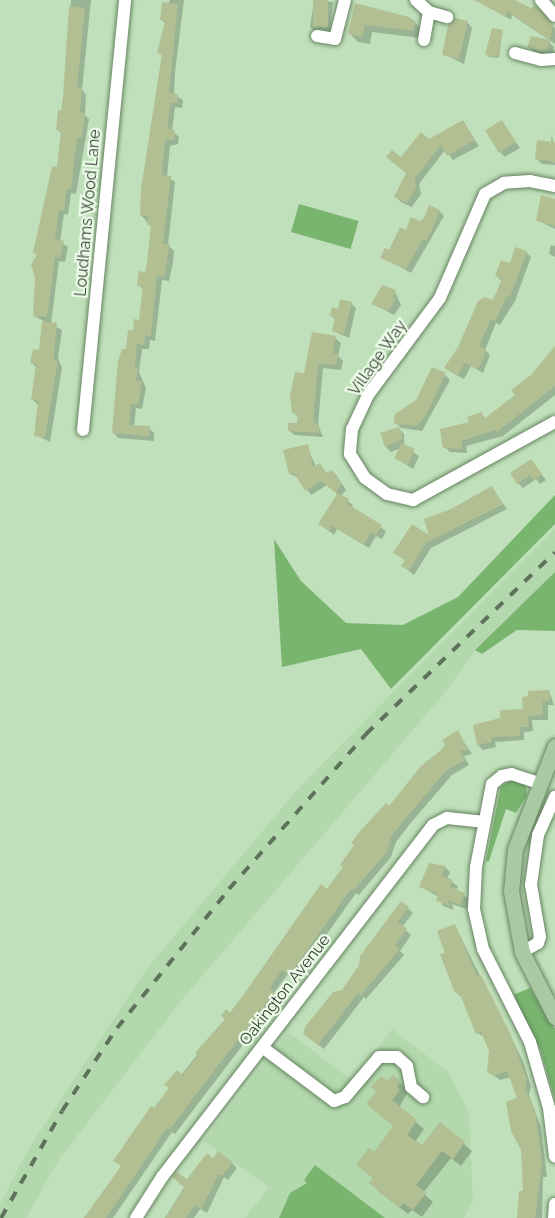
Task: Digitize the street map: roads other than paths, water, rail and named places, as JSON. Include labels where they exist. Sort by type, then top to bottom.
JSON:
[{"type":"main road","points":[[555,746],[538,783],[514,860],[511,891],[522,952],[555,1017]]},
{"type":"street","name":"Loudhams Wood Lane","points":[[82,430],[125,0]]},
{"type":"street","points":[[417,0],[429,12],[447,17]]},
{"type":"street","points":[[541,0],[555,16]]},
{"type":"street","points":[[317,36],[335,39],[345,4]]},
{"type":"street","points":[[424,40],[429,12]]},
{"type":"street","points":[[515,52],[541,60],[555,59]]},
{"type":"street","name":"Village Way","points":[[555,186],[530,181],[504,183],[485,194],[440,298],[368,395],[352,429],[350,454],[365,478],[387,494],[413,500],[555,422]]},
{"type":"street","points":[[538,783],[513,774],[502,776],[492,784],[483,822],[474,909],[483,949],[530,1042],[549,1108],[555,1157]]},
{"type":"street","points":[[522,952],[538,943],[540,937],[531,885],[538,835],[555,797]]},
{"type":"street","name":"Oakington Avenue","points":[[136,1218],[162,1177],[433,825],[447,818],[483,822]]},
{"type":"street","points":[[262,1047],[334,1101],[345,1097],[379,1056],[397,1057],[407,1066],[411,1087],[423,1097]]},
{"type":"street","points":[[554,1218],[555,1204]]},
{"type":"railway","points":[[1,1218],[62,1111],[117,1028],[229,889],[366,734],[555,552]]}]
